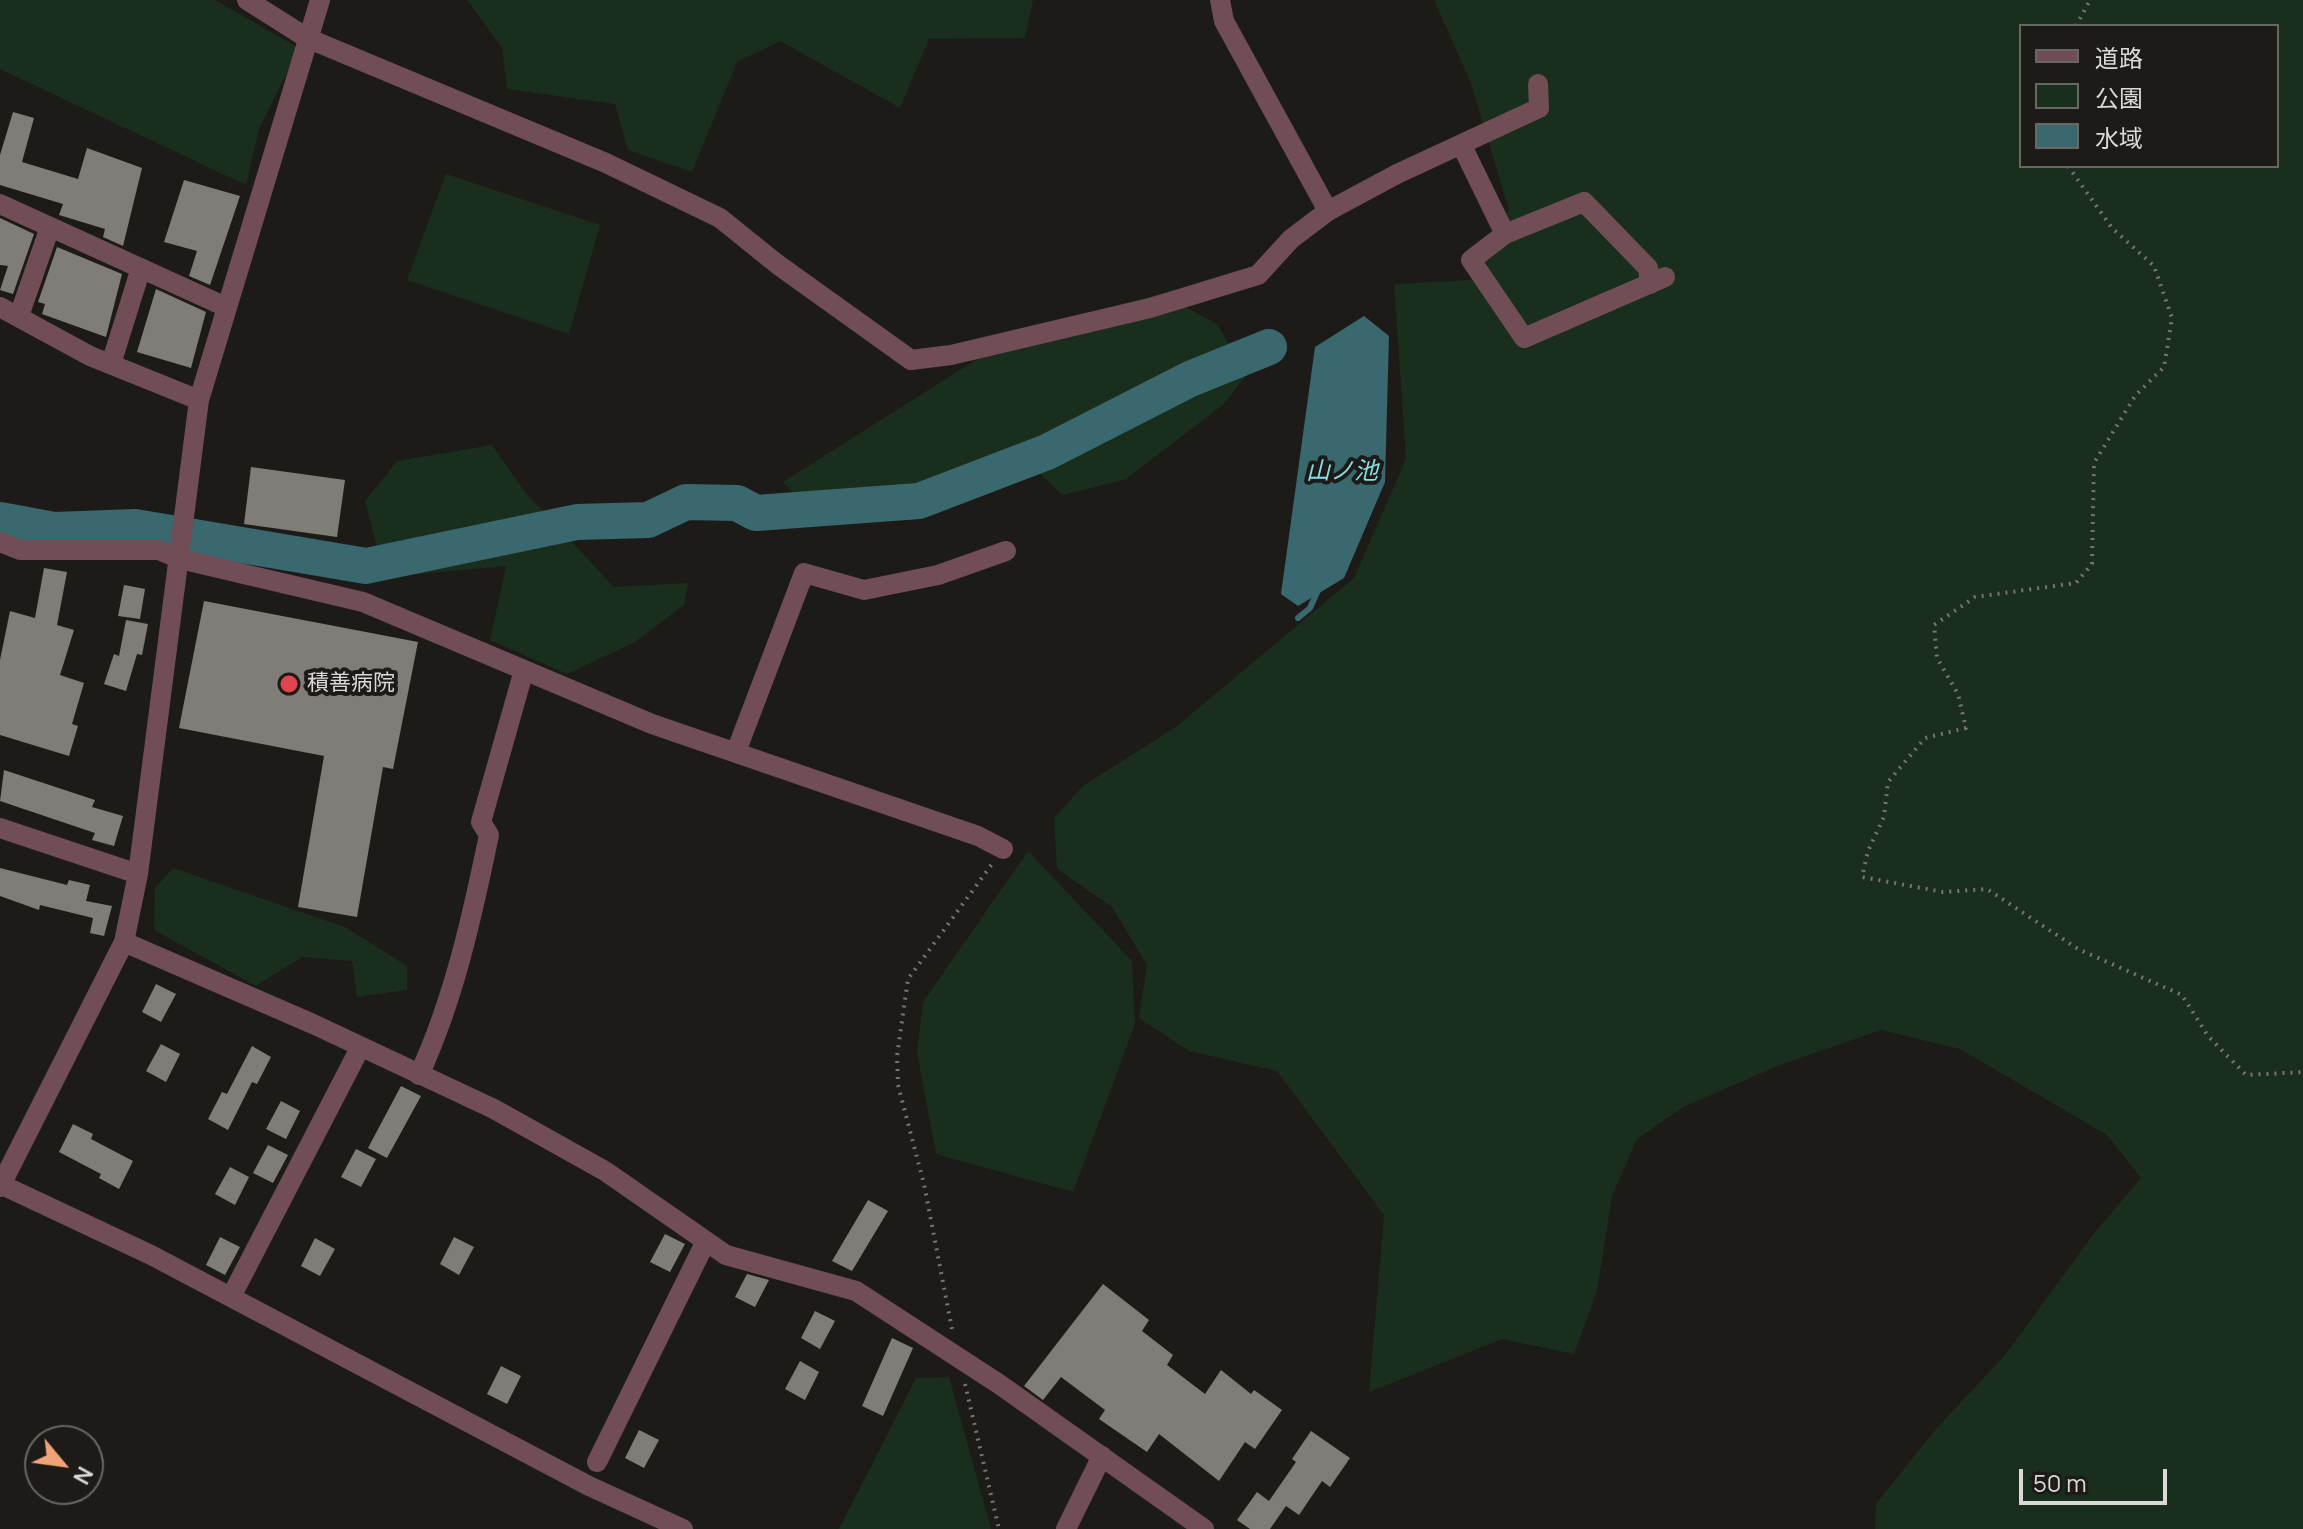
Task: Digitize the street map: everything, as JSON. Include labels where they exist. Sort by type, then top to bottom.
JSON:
[{"type":"street","points":[[247,0],[307,38],[694,203],[720,218],[813,291],[911,360],[981,348],[1234,284],[1258,275],[1291,239],[1328,211],[1397,174],[1539,108],[1538,84]]},
{"type":"street","points":[[320,0],[199,400],[138,874],[124,942],[0,1185],[151,1255],[589,1486],[683,1529]]},
{"type":"street","points":[[1220,0],[1224,21],[1328,211]]},
{"type":"street","points":[[1462,146],[1505,234]]},
{"type":"street","points":[[1584,202],[1658,280],[1524,338],[1471,260],[1505,234],[1584,202]]},
{"type":"street","points":[[0,204],[226,307]]},
{"type":"street","points":[[19,316],[50,227]]},
{"type":"street","points":[[111,364],[141,268]]},
{"type":"street","points":[[0,307],[111,364],[199,400]]},
{"type":"street","points":[[0,542],[20,550],[159,550],[179,553],[363,602],[652,724],[978,836],[1003,849]]},
{"type":"street","points":[[736,752],[804,573],[864,590],[938,575],[1006,551]]},
{"type":"street","points":[[419,1075],[456,975],[470,923],[489,835],[481,822],[524,670]]},
{"type":"street","points":[[0,828],[138,874]]},
{"type":"street","points":[[124,942],[313,1024],[494,1109],[605,1171],[726,1255],[856,1291],[959,1358],[1204,1529]]},
{"type":"street","points":[[231,1297],[360,1048]]},
{"type":"street","points":[[597,1462],[706,1241]]},
{"type":"street","points":[[1066,1529],[1102,1456]]},
{"type":"path","points":[[2077,24],[2090,0]]},
{"type":"path","points":[[2069,168],[2112,228],[2154,266],[2172,318],[2164,367],[2135,396],[2094,463],[2092,564],[2076,583],[1975,597],[1934,625],[1937,658],[1958,694],[1966,728],[1925,738],[1888,782],[1884,817],[1868,851],[1862,877],[1943,892],[1987,889],[2078,949],[2182,995],[2208,1036],[2246,1075],[2303,1072]]},
{"type":"path","points":[[999,1529],[959,1358],[924,1184],[898,1085],[897,1056],[908,979],[1003,849]]},
{"type":"green space","points":[[0,0],[215,0],[299,48],[259,129],[246,185],[0,69]]},
{"type":"green space","points":[[467,0],[1033,0],[1025,38],[929,39],[900,108],[780,41],[737,62],[692,172],[628,150],[615,104],[507,89],[502,48]]},
{"type":"green space","points":[[1434,0],[2303,0],[2303,1529],[1875,1529],[1876,1504],[1935,1430],[2005,1355],[2095,1232],[2141,1178],[2107,1135],[1960,1049],[1881,1030],[1780,1065],[1683,1107],[1637,1139],[1612,1196],[1597,1291],[1574,1354],[1502,1339],[1369,1392],[1384,1215],[1277,1071],[1189,1051],[1139,1018],[1147,965],[1112,907],[1057,869],[1054,818],[1083,786],[1177,726],[1354,578],[1406,459],[1394,284],[1471,280],[1509,210],[1471,83]]},
{"type":"green space","points":[[446,174],[600,225],[569,334],[407,280]]},
{"type":"green space","points":[[1161,294],[1217,324],[1247,374],[1224,404],[1126,479],[1062,495],[1021,456],[825,526],[783,482],[974,361],[1076,316]]},
{"type":"green space","points":[[492,445],[525,492],[614,587],[688,583],[684,605],[635,642],[567,674],[490,640],[506,566],[385,577],[365,501],[397,461]]},
{"type":"green space","points":[[1028,851],[1132,961],[1135,1024],[1073,1192],[936,1154],[917,1052],[923,1002]]},
{"type":"green space","points":[[173,868],[345,927],[407,966],[407,990],[357,997],[352,961],[302,957],[256,986],[154,930],[155,888]]},
{"type":"green space","points":[[949,1377],[991,1529],[839,1529],[916,1378]]},
{"type":"water","name":"山ノ池","points":[[1364,316],[1389,336],[1385,482],[1344,578],[1298,606],[1281,594],[1315,347]]},
{"type":"building","points":[[13,112],[34,118],[22,162],[78,179],[87,148],[142,168],[123,246],[103,237],[105,229],[59,215],[63,204],[0,185],[0,155]]},
{"type":"building","points":[[184,180],[240,196],[210,285],[189,276],[197,251],[164,242]]},
{"type":"building","points":[[0,218],[34,234],[13,294],[0,290],[8,266],[0,265]]},
{"type":"building","points":[[57,247],[122,274],[106,337],[42,314],[45,304],[38,302]]},
{"type":"building","points":[[156,289],[206,312],[191,368],[137,352]]},
{"type":"building","points":[[251,467],[345,480],[337,537],[244,524]]},
{"type":"building","points":[[44,568],[67,572],[57,625],[74,630],[60,675],[84,683],[72,724],[78,726],[69,756],[0,735],[0,660],[10,611],[35,618]]},
{"type":"building","points":[[124,585],[145,589],[140,619],[118,616]]},
{"type":"building","points":[[204,601],[418,642],[393,769],[383,767],[357,917],[298,907],[324,756],[179,728]]},
{"type":"building","points":[[126,620],[148,624],[142,655],[137,654],[126,691],[104,684],[114,654],[119,656]]},
{"type":"building","points":[[4,770],[95,800],[92,807],[123,816],[114,846],[92,840],[95,833],[0,801]]},
{"type":"building","points":[[0,868],[67,885],[69,880],[90,885],[86,901],[112,906],[104,936],[90,933],[93,918],[40,905],[39,910],[0,896]]},
{"type":"building","points":[[156,984],[176,994],[161,1022],[142,1012]]},
{"type":"building","points":[[161,1044],[180,1054],[166,1082],[146,1071]]},
{"type":"building","points":[[252,1046],[271,1057],[257,1084],[252,1082],[228,1130],[208,1119],[222,1092],[227,1094]]},
{"type":"building","points":[[401,1086],[421,1096],[387,1158],[368,1148]]},
{"type":"building","points":[[281,1101],[300,1111],[286,1139],[266,1129]]},
{"type":"building","points":[[73,1124],[93,1134],[91,1139],[133,1161],[119,1189],[99,1178],[101,1174],[59,1152]]},
{"type":"building","points":[[268,1145],[288,1155],[273,1183],[253,1173]]},
{"type":"building","points":[[356,1149],[376,1159],[361,1187],[341,1177]]},
{"type":"building","points":[[230,1167],[249,1177],[235,1205],[215,1194]]},
{"type":"building","points":[[868,1200],[888,1211],[852,1271],[832,1261]]},
{"type":"building","points":[[665,1234],[685,1244],[670,1272],[650,1262]]},
{"type":"building","points":[[220,1237],[240,1247],[225,1275],[206,1265]]},
{"type":"building","points":[[454,1237],[474,1247],[459,1275],[440,1264]]},
{"type":"building","points":[[315,1238],[335,1249],[320,1276],[301,1266]]},
{"type":"building","points":[[747,1274],[769,1280],[755,1307],[735,1297]]},
{"type":"building","points":[[1103,1284],[1149,1320],[1142,1331],[1173,1355],[1167,1365],[1205,1394],[1221,1370],[1251,1394],[1254,1390],[1282,1410],[1255,1449],[1245,1442],[1219,1481],[1159,1434],[1147,1452],[1099,1419],[1105,1410],[1061,1377],[1043,1400],[1024,1386]]},
{"type":"building","points":[[815,1311],[835,1321],[820,1349],[801,1338]]},
{"type":"building","points":[[892,1338],[913,1348],[883,1416],[862,1406]]},
{"type":"building","points":[[800,1361],[819,1372],[805,1400],[785,1389]]},
{"type":"building","points":[[501,1366],[521,1376],[507,1404],[487,1394]]},
{"type":"building","points":[[639,1430],[659,1440],[644,1468],[625,1458]]},
{"type":"building","points":[[1311,1431],[1350,1458],[1330,1487],[1322,1481],[1299,1515],[1286,1506],[1270,1529],[1250,1529],[1237,1520],[1257,1492],[1269,1501],[1296,1462],[1292,1459]]},
{"type":"waterway","points":[[0,520],[54,530],[135,527],[366,566],[577,522],[648,520],[686,502],[737,503],[756,513],[919,501],[1047,452],[1190,379],[1269,347]]},
{"type":"waterway","points":[[1298,618],[1310,608],[1319,588]]},
{"type":"place","name":"積善病院","points":[[289,684]]}]
